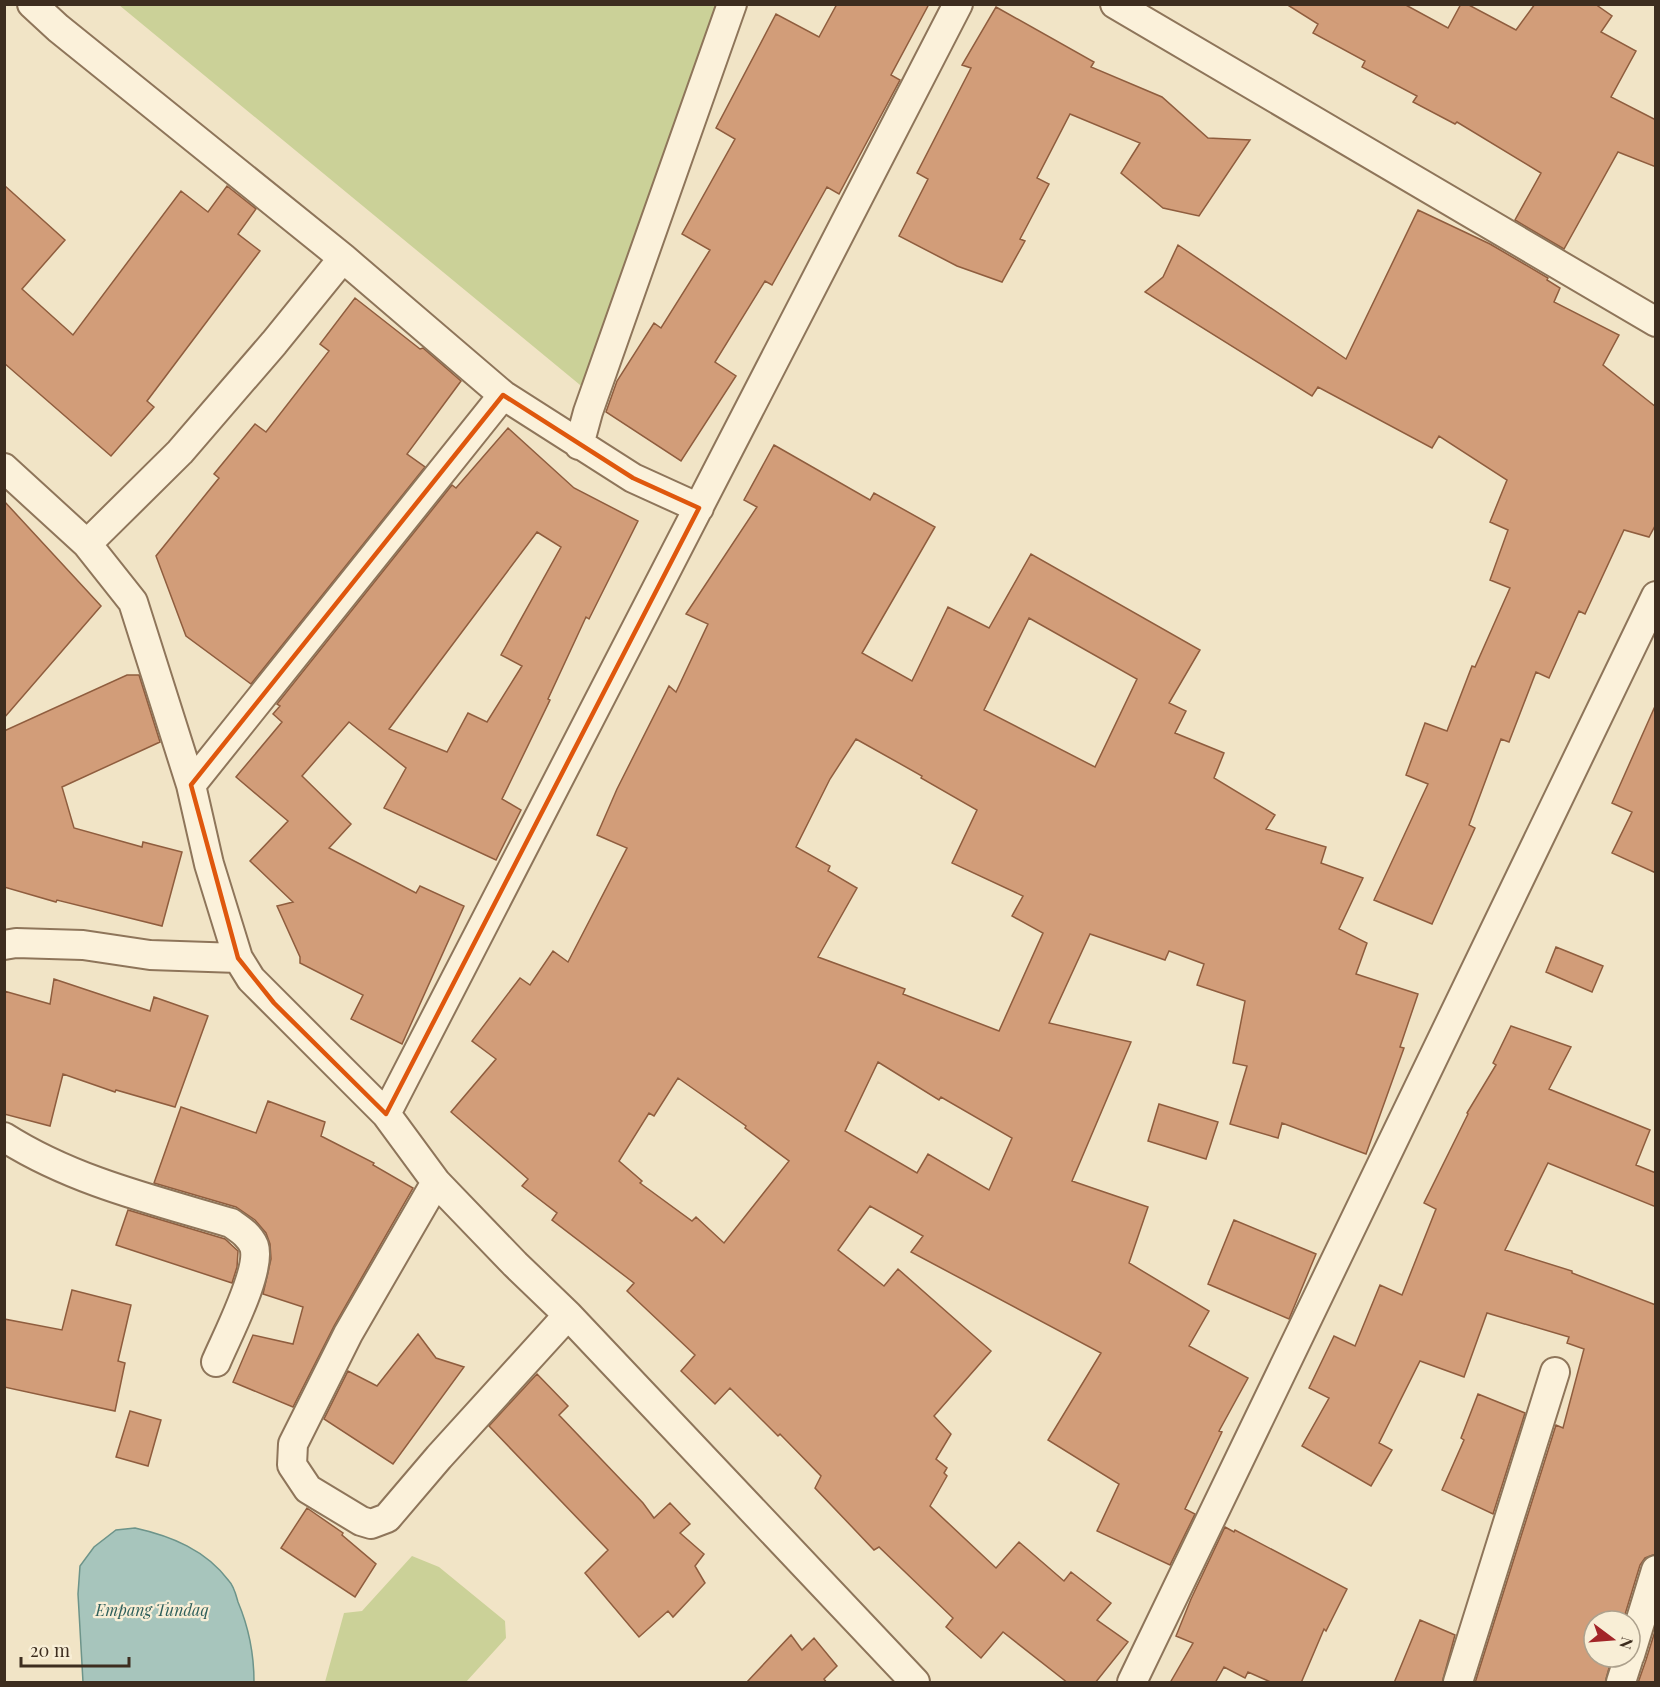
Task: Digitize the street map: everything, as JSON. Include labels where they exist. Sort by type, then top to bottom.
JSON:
[{"type":"street","points":[[32,4],[58,28],[343,258],[503,395],[633,478],[699,508]]},
{"type":"street","points":[[579,445],[588,412],[732,4]]},
{"type":"street","points":[[386,1114],[958,4]]},
{"type":"street","points":[[1114,4],[1656,322]]},
{"type":"street","points":[[87,544],[180,452],[274,344],[343,258]]},
{"type":"street","points":[[191,785],[503,395]]},
{"type":"street","points":[[4,468],[87,544],[133,602],[191,785],[209,864],[238,958],[251,979],[386,1114],[436,1182],[568,1315],[915,1683]]},
{"type":"street","points":[[1132,1683],[1656,596]]},
{"type":"street","points":[[4,945],[16,943],[83,945],[150,955],[238,958]]},
{"type":"street","points":[[4,1137],[48,1162],[97,1182],[231,1223],[246,1233],[254,1248],[254,1267],[248,1289],[216,1362]]},
{"type":"street","points":[[436,1182],[348,1334],[293,1444],[292,1465],[308,1489],[360,1521],[371,1524],[387,1518],[568,1315]]},
{"type":"street","points":[[1458,1683],[1555,1372]]},
{"type":"street","points":[[1642,1616],[1656,1570]]},
{"type":"highlighted area","points":[[503,395],[633,478],[699,508],[386,1114],[274,1003],[238,958],[191,785]]},
{"type":"green space","points":[[119,5],[727,5],[591,394]]},
{"type":"green space","points":[[412,1556],[439,1567],[505,1621],[506,1638],[466,1682],[325,1682],[344,1613],[362,1611]]},
{"type":"water","name":"Empang Tundaq","points":[[135,1528],[162,1535],[187,1546],[210,1561],[231,1583],[248,1631],[254,1682],[83,1682],[78,1594],[80,1566],[94,1547],[116,1530]]},
{"type":"building","points":[[837,4],[929,4],[891,75],[900,80],[839,194],[827,187],[772,285],[765,281],[715,362],[736,376],[681,461],[606,412],[617,381],[654,323],[661,328],[710,250],[682,234],[735,139],[716,128],[776,14],[819,37]]},
{"type":"building","points":[[1286,4],[1404,4],[1448,28],[1461,4],[1467,4],[1516,30],[1535,4],[1595,4],[1612,16],[1601,32],[1636,51],[1611,97],[1656,120],[1656,167],[1618,152],[1564,249],[1515,220],[1541,173],[1457,122],[1455,124],[1413,102],[1417,96],[1362,67],[1365,61],[1313,33],[1318,24]]},
{"type":"building","points":[[996,7],[1094,62],[1091,67],[1162,97],[1208,138],[1250,140],[1199,216],[1163,208],[1121,173],[1140,143],[1070,114],[1037,178],[1049,184],[1020,239],[1025,241],[1002,282],[957,266],[899,236],[928,179],[917,173],[971,68],[962,65]]},
{"type":"building","points":[[4,185],[65,240],[22,289],[73,335],[181,191],[208,212],[227,186],[256,209],[238,234],[260,251],[147,401],[154,407],[111,456],[4,363]]},
{"type":"building","points":[[1418,210],[1490,244],[1548,278],[1547,280],[1560,288],[1554,302],[1619,335],[1603,365],[1656,407],[1656,524],[1649,537],[1624,530],[1585,614],[1579,611],[1549,678],[1536,672],[1509,742],[1501,739],[1469,825],[1475,828],[1432,924],[1374,900],[1428,784],[1406,775],[1425,723],[1447,731],[1472,666],[1475,667],[1510,588],[1490,580],[1508,530],[1490,522],[1507,480],[1439,436],[1432,448],[1318,387],[1312,396],[1145,292],[1163,277],[1178,245],[1346,359]]},
{"type":"building","points":[[355,298],[420,349],[423,348],[461,381],[407,454],[425,467],[251,684],[186,636],[156,556],[219,478],[214,474],[255,424],[266,432],[329,351],[320,344]]},
{"type":"building","points":[[508,428],[574,488],[638,521],[589,619],[586,617],[548,699],[550,700],[502,799],[521,810],[496,860],[384,808],[406,768],[349,722],[302,776],[351,824],[329,848],[416,893],[420,886],[464,906],[402,1044],[351,1019],[363,995],[300,963],[300,957],[277,906],[293,902],[250,861],[288,821],[236,777],[282,722],[273,714],[280,706],[277,704],[452,485],[456,488]],"holes":[[[537,532],[561,547],[501,655],[522,666],[487,722],[468,713],[447,752],[389,729]]]},
{"type":"building","points":[[774,445],[870,500],[874,493],[935,527],[862,653],[912,681],[948,607],[989,628],[1031,554],[1200,650],[1169,703],[1186,711],[1175,733],[1224,753],[1214,778],[1275,815],[1266,829],[1326,847],[1321,863],[1363,878],[1339,929],[1367,943],[1356,974],[1418,994],[1400,1047],[1404,1048],[1366,1154],[1282,1123],[1278,1138],[1230,1124],[1247,1066],[1233,1063],[1245,1001],[1197,985],[1204,964],[1169,951],[1165,960],[1090,934],[1049,1023],[1131,1042],[1072,1181],[1148,1207],[1129,1263],[1209,1311],[1189,1346],[1248,1378],[1219,1431],[1222,1432],[1185,1509],[1195,1514],[1170,1565],[1097,1531],[1119,1484],[1048,1440],[1101,1353],[911,1252],[923,1236],[870,1206],[838,1250],[884,1286],[898,1269],[991,1351],[934,1416],[951,1434],[936,1459],[947,1468],[944,1473],[947,1476],[930,1506],[996,1568],[1019,1542],[1064,1581],[1071,1572],[1111,1603],[1097,1620],[1128,1642],[1095,1683],[1068,1683],[1003,1632],[981,1658],[946,1627],[953,1618],[879,1547],[874,1550],[815,1488],[821,1476],[730,1388],[715,1404],[681,1371],[695,1355],[627,1291],[634,1283],[552,1220],[557,1213],[522,1186],[528,1179],[451,1112],[496,1059],[472,1041],[520,978],[530,985],[553,951],[568,962],[627,848],[597,835],[617,789],[669,686],[676,692],[708,624],[686,614],[757,507],[744,500]],"holes":[[[1029,618],[1137,679],[1095,767],[984,710]],[[856,739],[977,810],[952,863],[1023,896],[1012,916],[1043,933],[999,1031],[903,994],[905,989],[818,957],[857,888],[828,871],[830,866],[796,847],[830,779]],[[878,1062],[939,1100],[941,1097],[1012,1138],[989,1190],[928,1154],[917,1173],[845,1131]],[[678,1078],[746,1126],[745,1128],[789,1161],[724,1243],[696,1217],[692,1221],[640,1183],[642,1181],[619,1161],[649,1113],[654,1116]]]},
{"type":"building","points":[[4,501],[101,606],[4,718]]},
{"type":"building","points":[[127,675],[139,675],[160,742],[62,787],[74,828],[142,847],[143,842],[182,852],[162,926],[57,900],[56,902],[4,887],[4,731]]},
{"type":"building","points":[[1656,704],[1656,873],[1612,853],[1632,812],[1612,803]]},
{"type":"building","points":[[1556,947],[1603,966],[1592,992],[1546,972]]},
{"type":"building","points":[[54,979],[150,1011],[154,997],[208,1016],[175,1107],[116,1090],[115,1092],[63,1074],[50,1126],[4,1114],[4,991],[50,1004]]},
{"type":"building","points":[[1511,1026],[1571,1047],[1549,1089],[1650,1130],[1636,1165],[1656,1173],[1656,1207],[1548,1163],[1505,1250],[1572,1271],[1572,1273],[1656,1305],[1656,1554],[1645,1558],[1640,1565],[1627,1609],[1582,1609],[1582,1669],[1609,1669],[1605,1683],[1475,1683],[1556,1425],[1563,1428],[1584,1349],[1567,1343],[1569,1337],[1487,1313],[1464,1377],[1420,1361],[1379,1443],[1392,1450],[1371,1486],[1302,1446],[1329,1398],[1309,1388],[1334,1336],[1355,1346],[1380,1285],[1402,1295],[1436,1209],[1424,1203],[1467,1113],[1496,1065],[1493,1063]]},
{"type":"building","points":[[268,1101],[325,1122],[321,1136],[374,1163],[373,1165],[413,1188],[334,1326],[293,1407],[233,1382],[253,1335],[293,1344],[303,1307],[263,1294],[271,1259],[270,1244],[266,1233],[255,1220],[236,1207],[154,1183],[181,1107],[256,1133]]},
{"type":"building","points":[[1159,1104],[1218,1122],[1206,1159],[1148,1141]]},
{"type":"building","points":[[128,1210],[225,1239],[238,1251],[237,1267],[232,1283],[116,1245]]},
{"type":"building","points":[[1234,1220],[1316,1254],[1289,1319],[1208,1284]]},
{"type":"building","points":[[72,1290],[131,1305],[118,1361],[125,1363],[115,1411],[4,1387],[4,1319],[62,1330]]},
{"type":"building","points":[[418,1334],[436,1358],[464,1367],[393,1464],[324,1419],[348,1371],[377,1386]]},
{"type":"building","points":[[537,1374],[568,1406],[559,1415],[643,1503],[654,1518],[670,1503],[690,1524],[680,1533],[704,1554],[695,1566],[705,1583],[673,1617],[668,1611],[639,1637],[585,1573],[608,1550],[489,1426]]},
{"type":"building","points":[[1478,1394],[1525,1413],[1493,1514],[1442,1490],[1464,1440],[1461,1438]]},
{"type":"building","points":[[130,1411],[161,1420],[148,1466],[116,1457]]},
{"type":"building","points":[[307,1508],[343,1533],[342,1535],[376,1564],[355,1597],[281,1548]]},
{"type":"building","points":[[1225,1527],[1234,1532],[1235,1530],[1347,1589],[1326,1631],[1324,1629],[1301,1683],[1273,1683],[1248,1672],[1245,1678],[1224,1667],[1215,1683],[1170,1683],[1193,1643],[1176,1636]]},
{"type":"building","points":[[1420,1620],[1455,1635],[1442,1683],[1394,1683]]},
{"type":"building","points":[[1656,1628],[1656,1683],[1638,1683],[1646,1660]]},
{"type":"building","points":[[791,1635],[802,1650],[814,1638],[837,1666],[824,1679],[827,1683],[746,1683]]}]
